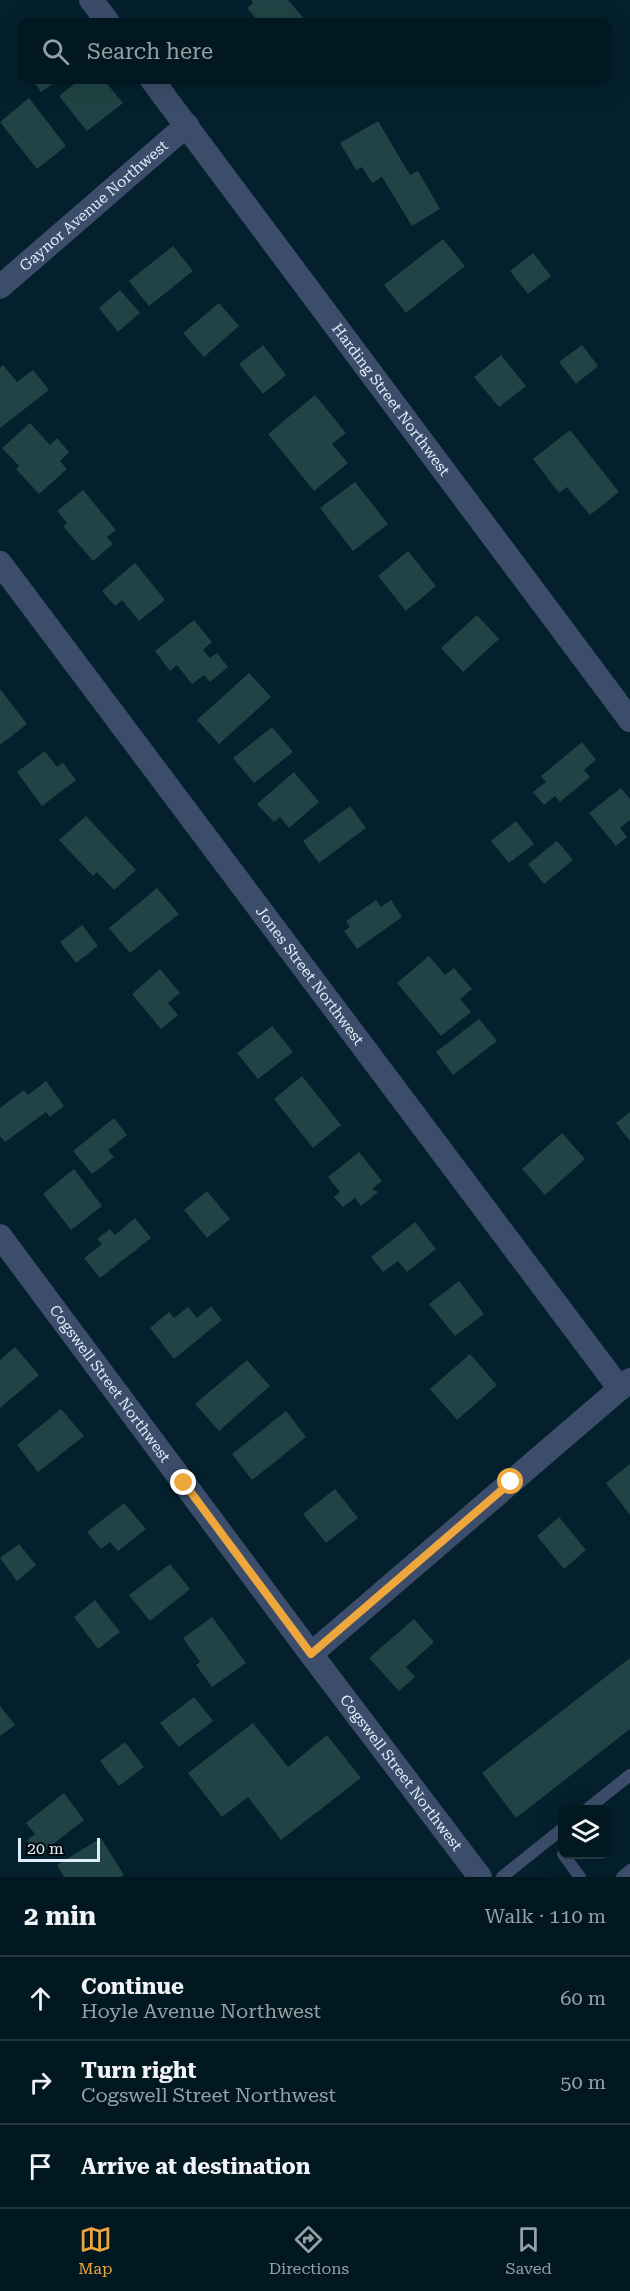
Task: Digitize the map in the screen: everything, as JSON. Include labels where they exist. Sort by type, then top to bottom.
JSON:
[{"type":"street","points":[[91,0],[105,18]]},
{"type":"street","name":"Harding Street Northwest","points":[[155,84],[630,720]]},
{"type":"street","name":"Gaynor Avenue Northwest","points":[[0,287],[187,125]]},
{"type":"street","name":"Jones Street Northwest","points":[[0,563],[625,1385]]},
{"type":"street","name":"Cogswell Street Northwest","points":[[0,1236],[480,1877]]},
{"type":"street","points":[[311,1654],[625,1385]]},
{"type":"lane","points":[[591,1805],[630,1774]]},
{"type":"lane","points":[[502,1877],[558,1832]]},
{"type":"lane","points":[[550,1838],[558,1848]]},
{"type":"lane","points":[[567,1859],[580,1877]]},
{"type":"lane","points":[[622,1877],[630,1870]]},
{"type":"building","points":[[251,0],[288,0],[304,18],[256,18],[247,8],[253,3]]},
{"type":"building","points":[[36,84],[52,84],[41,92]]},
{"type":"building","points":[[74,84],[107,84],[123,103],[87,131],[59,96]]},
{"type":"building","points":[[29,98],[66,146],[37,169],[0,122]]},
{"type":"building","points":[[378,121],[410,175],[418,171],[440,209],[412,226],[382,177],[372,183],[362,167],[356,170],[340,143]]},
{"type":"building","points":[[443,239],[465,266],[406,313],[384,285]]},
{"type":"building","points":[[173,246],[193,271],[149,306],[129,281]]},
{"type":"building","points":[[533,253],[551,276],[528,294],[510,271]]},
{"type":"building","points":[[120,290],[140,313],[118,332],[99,308]]},
{"type":"building","points":[[219,303],[239,326],[204,357],[183,333]]},
{"type":"building","points":[[263,345],[286,375],[263,394],[239,364]]},
{"type":"building","points":[[582,345],[598,366],[576,384],[559,362]]},
{"type":"building","points":[[501,355],[526,386],[499,407],[474,377]]},
{"type":"building","points":[[3,365],[17,382],[33,370],[49,390],[0,428],[0,368]]},
{"type":"building","points":[[315,395],[346,433],[332,444],[348,463],[314,491],[268,434]]},
{"type":"building","points":[[30,423],[50,445],[57,438],[69,452],[60,461],[67,469],[39,494],[16,469],[19,466],[2,448]]},
{"type":"building","points":[[570,430],[619,492],[590,515],[567,487],[559,493],[533,459]]},
{"type":"building","points":[[355,482],[388,524],[353,551],[320,508]]},
{"type":"building","points":[[83,490],[116,530],[107,537],[113,544],[93,561],[63,526],[67,523],[57,511]]},
{"type":"building","points":[[408,551],[436,586],[406,611],[378,576]]},
{"type":"building","points":[[135,563],[165,600],[139,621],[122,600],[115,606],[102,591]]},
{"type":"building","points":[[477,615],[499,639],[463,672],[441,648]]},
{"type":"building","points":[[194,620],[212,642],[203,650],[210,658],[217,653],[228,667],[210,682],[204,675],[192,684],[177,665],[170,671],[155,651]]},
{"type":"building","points":[[249,673],[271,697],[219,744],[197,720]]},
{"type":"building","points":[[0,689],[27,724],[0,745]]},
{"type":"building","points":[[272,727],[293,752],[254,783],[233,758]]},
{"type":"building","points":[[582,742],[596,760],[584,770],[590,777],[560,802],[555,796],[544,805],[533,792],[546,782],[541,776]]},
{"type":"building","points":[[45,751],[57,767],[63,763],[76,780],[42,806],[17,772]]},
{"type":"building","points":[[294,772],[319,802],[289,828],[280,817],[274,822],[257,804]]},
{"type":"building","points":[[621,788],[630,799],[630,820],[620,828],[627,837],[616,846],[589,813]]},
{"type":"building","points":[[350,806],[366,828],[319,863],[303,841]]},
{"type":"building","points":[[86,816],[136,870],[114,890],[97,872],[93,876],[59,840]]},
{"type":"building","points":[[516,821],[534,844],[509,863],[491,841]]},
{"type":"building","points":[[557,841],[573,860],[544,884],[528,864]]},
{"type":"building","points":[[157,888],[179,914],[130,953],[109,928]]},
{"type":"building","points":[[376,900],[381,907],[391,900],[402,917],[357,949],[344,931],[350,927],[346,921]]},
{"type":"building","points":[[82,925],[98,946],[76,963],[60,942]]},
{"type":"building","points":[[429,956],[445,975],[454,968],[472,989],[460,999],[471,1012],[441,1036],[397,983]]},
{"type":"building","points":[[160,969],[180,993],[168,1003],[178,1015],[161,1029],[132,994]]},
{"type":"building","points":[[479,1019],[497,1041],[453,1075],[436,1052]]},
{"type":"building","points":[[272,1026],[293,1052],[258,1079],[237,1053]]},
{"type":"building","points":[[302,1076],[341,1125],[313,1148],[274,1099]]},
{"type":"building","points":[[46,1081],[64,1106],[50,1117],[46,1112],[5,1142],[0,1136],[0,1108],[24,1090],[28,1095]]},
{"type":"building","points":[[630,1112],[630,1141],[616,1123]]},
{"type":"building","points":[[114,1118],[127,1135],[108,1150],[114,1157],[92,1174],[73,1151]]},
{"type":"building","points":[[562,1133],[585,1159],[545,1195],[522,1169]]},
{"type":"building","points":[[359,1152],[382,1181],[372,1189],[378,1192],[361,1206],[355,1198],[343,1207],[334,1197],[340,1192],[328,1177]]},
{"type":"building","points":[[74,1169],[102,1206],[71,1230],[43,1194]]},
{"type":"building","points":[[207,1191],[230,1219],[207,1238],[184,1210]]},
{"type":"building","points":[[135,1218],[151,1238],[100,1278],[84,1258],[102,1244],[97,1239],[110,1229],[115,1235]]},
{"type":"building","points":[[415,1222],[436,1249],[407,1272],[398,1261],[383,1272],[371,1257]]},
{"type":"building","points":[[459,1281],[484,1314],[455,1336],[429,1304]]},
{"type":"building","points":[[211,1306],[222,1320],[174,1359],[150,1328],[169,1312],[174,1318],[188,1307],[197,1318]]},
{"type":"building","points":[[15,1347],[39,1375],[0,1408],[0,1360]]},
{"type":"building","points":[[470,1354],[497,1385],[457,1420],[430,1389]]},
{"type":"building","points":[[247,1360],[270,1386],[219,1431],[195,1404]]},
{"type":"building","points":[[61,1409],[84,1436],[38,1472],[17,1445]]},
{"type":"building","points":[[286,1411],[306,1437],[252,1480],[232,1454]]},
{"type":"building","points":[[630,1464],[630,1515],[606,1483]]},
{"type":"building","points":[[335,1489],[358,1518],[326,1543],[303,1514]]},
{"type":"building","points":[[124,1503],[146,1529],[118,1551],[110,1542],[101,1549],[87,1532]]},
{"type":"building","points":[[559,1517],[586,1550],[564,1569],[537,1536]]},
{"type":"building","points":[[19,1544],[36,1565],[17,1581],[0,1558]]},
{"type":"building","points":[[170,1564],[190,1589],[150,1621],[129,1595]]},
{"type":"building","points":[[95,1600],[120,1632],[98,1649],[74,1617]]},
{"type":"building","points":[[212,1617],[246,1663],[212,1687],[196,1665],[200,1662],[183,1638]]},
{"type":"building","points":[[414,1619],[434,1642],[406,1667],[415,1677],[399,1691],[369,1658]]},
{"type":"building","points":[[630,1658],[630,1729],[516,1818],[482,1773]]},
{"type":"building","points":[[194,1697],[213,1721],[179,1747],[160,1723]]},
{"type":"building","points":[[0,1706],[15,1725],[0,1736]]},
{"type":"building","points":[[253,1723],[288,1767],[327,1735],[361,1778],[281,1840],[248,1797],[222,1817],[188,1773]]},
{"type":"building","points":[[125,1742],[144,1767],[119,1786],[100,1761]]},
{"type":"building","points":[[64,1793],[84,1820],[39,1855],[27,1840],[35,1834],[26,1823]]},
{"type":"building","points":[[101,1838],[124,1875],[121,1877],[64,1877],[57,1865]]},
{"type":"route","points":[[184,1483],[311,1654],[511,1482]]}]
